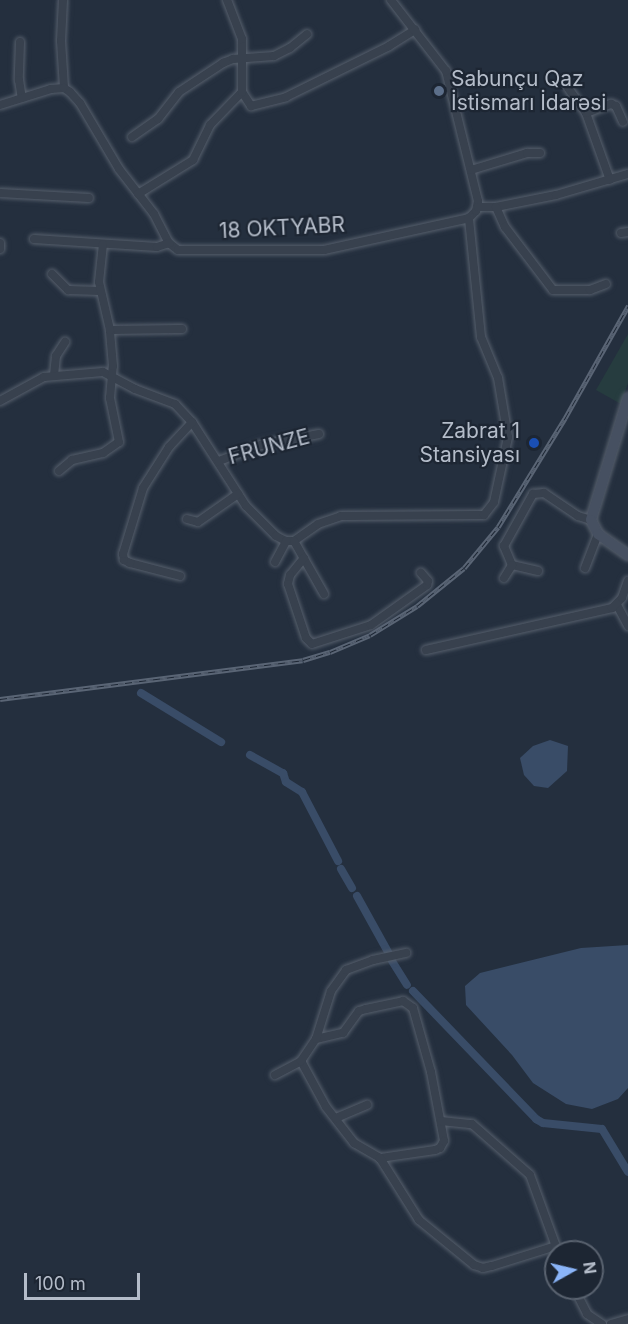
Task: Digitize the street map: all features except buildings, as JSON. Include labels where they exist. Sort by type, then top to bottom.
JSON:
[{"type":"street","points":[[63,0],[61,41],[64,88],[80,103],[119,169],[154,214],[169,243]]},
{"type":"street","points":[[227,0],[242,39],[242,92],[251,106],[286,97],[389,46],[415,30]]},
{"type":"street","points":[[391,0],[446,70],[478,207]]},
{"type":"street","points":[[132,137],[158,119],[170,100],[189,84],[223,63],[274,56],[290,48],[307,34]]},
{"type":"street","points":[[20,42],[19,80],[22,98]]},
{"type":"street","points":[[0,105],[51,89],[64,88]]},
{"type":"street","points":[[568,88],[586,113],[610,180]]},
{"type":"street","points":[[138,194],[193,160],[210,125],[242,92]]},
{"type":"street","points":[[586,113],[610,104],[616,106],[623,122]]},
{"type":"street","points":[[471,170],[527,153],[540,153]]},
{"type":"street","points":[[478,207],[496,207],[563,193],[628,174]]},
{"type":"street","points":[[0,193],[89,198]]},
{"type":"street","points":[[275,562],[290,541],[333,517],[477,516],[484,515],[494,502],[508,437],[498,378],[481,338],[469,218],[478,207]]},
{"type":"street","points":[[496,207],[505,227],[553,290],[590,290],[606,284]]},
{"type":"street","name":"18 OKTYABR","points":[[34,239],[157,247],[169,243],[173,248],[184,252],[324,249],[469,218]]},
{"type":"street","points":[[0,243],[0,249]]},
{"type":"street","points":[[59,471],[72,460],[103,453],[119,442],[110,398],[112,375],[110,330],[100,291],[103,244]]},
{"type":"street","points":[[52,274],[68,290],[100,291]]},
{"type":"street","points":[[110,330],[182,329]]},
{"type":"street","points":[[54,375],[54,362],[65,342]]},
{"type":"street","points":[[0,402],[26,385],[54,375],[95,372],[112,375],[135,389],[175,404],[192,422],[238,494],[276,536],[290,541],[304,558],[324,594]]},
{"type":"street","points":[[626,552],[598,534],[591,520],[628,398]]},
{"type":"street","points":[[180,576],[130,563],[124,560],[123,554],[143,488],[169,447],[192,422]]},
{"type":"street","name":"FRUNZE","points":[[219,461],[261,445],[319,434]]},
{"type":"street","points":[[512,565],[504,546],[504,540],[535,492],[544,493],[578,516],[591,520]]},
{"type":"street","points":[[187,519],[198,522],[238,494]]},
{"type":"street","points":[[585,568],[598,534]]},
{"type":"street","points":[[304,558],[290,575],[288,584],[306,638],[312,644],[371,625],[427,585],[428,581],[421,573]]},
{"type":"street","points":[[512,565],[538,571]]},
{"type":"street","points":[[504,578],[512,565]]},
{"type":"street","points":[[426,650],[617,605],[625,600],[628,581]]},
{"type":"street","points":[[617,605],[628,626]]},
{"type":"street","points":[[275,1075],[301,1061],[316,1039],[331,991],[346,970],[373,960],[406,953]]},
{"type":"street","points":[[316,1039],[343,1033],[359,1011],[403,1001],[409,1002],[423,1040],[444,1141],[440,1148],[380,1158]]},
{"type":"street","points":[[301,1061],[326,1107],[358,1148],[380,1158],[419,1220],[474,1265],[483,1268],[544,1252]]},
{"type":"street","points":[[336,1118],[367,1105]]},
{"type":"street","points":[[441,1121],[472,1124],[523,1168],[535,1183],[543,1216],[553,1240]]},
{"type":"street","points":[[580,1300],[587,1314],[602,1324]]},
{"type":"street","points":[[611,1324],[628,1319]]},
{"type":"green space","points":[[628,334],[628,383],[621,404],[596,390]]},
{"type":"water","points":[[550,740],[568,746],[567,771],[548,788],[534,786],[524,775],[520,758],[533,746]]},
{"type":"water","points":[[628,945],[628,1088],[618,1099],[592,1109],[566,1104],[533,1083],[512,1055],[466,1005],[465,986],[480,973],[581,948]]},
{"type":"waterway","points":[[141,693],[221,742]]},
{"type":"waterway","points":[[250,755],[283,773],[286,782],[302,792],[338,861]]},
{"type":"waterway","points":[[341,869],[352,888]]},
{"type":"waterway","points":[[357,896],[388,952]]},
{"type":"waterway","points":[[392,961],[407,985]]},
{"type":"waterway","points":[[413,991],[536,1119],[543,1123],[602,1129],[628,1172]]},
{"type":"railway","points":[[0,699],[303,660],[330,652],[370,635],[417,606],[464,568],[498,527],[565,418],[628,306]]},
{"type":"place","name":"Sabunçu Qaz İstismarı İdarəsi","points":[[439,91]]},
{"type":"place","name":"Zabrat 1 Stansiyası","points":[[534,443]]}]
